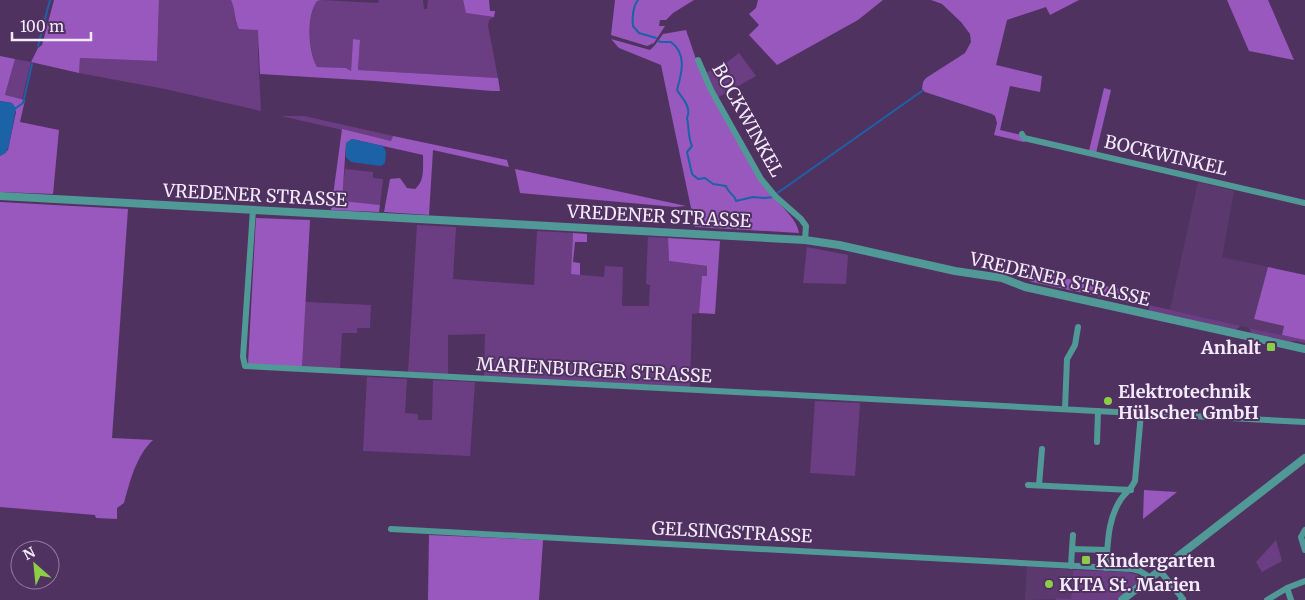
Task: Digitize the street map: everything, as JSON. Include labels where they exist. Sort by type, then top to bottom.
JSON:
[{"type":"street","name":"BOCKWINKEL","points":[[698,60],[711,90],[761,179],[775,196],[801,219],[806,226],[805,240]]},
{"type":"street","name":"BOCKWINKEL","points":[[1022,134],[1024,138],[1305,203]]},
{"type":"street","name":"VREDENER STRASSE","points":[[0,196],[805,240],[954,271],[1002,278],[1025,287],[1305,349]]},
{"type":"street","name":"MARIENBURGER STRASSE","points":[[253,210],[243,357],[245,366],[1305,422]]},
{"type":"street","points":[[1065,409],[1068,359],[1075,345],[1078,327]]},
{"type":"street","points":[[1097,442],[1098,411]]},
{"type":"street","points":[[1106,568],[1111,520],[1122,498],[1131,490],[1135,481],[1140,413]]},
{"type":"street","points":[[1039,485],[1042,449]]},
{"type":"street","points":[[1122,600],[1305,458]]},
{"type":"street","points":[[1028,485],[1131,490]]},
{"type":"street","name":"GELSINGSTRASSE","points":[[391,529],[1106,568],[1140,571],[1151,578]]},
{"type":"street","points":[[1305,530],[1301,537],[1305,550]]},
{"type":"street","points":[[1071,566],[1073,535]]},
{"type":"street","points":[[1072,549],[1107,550]]},
{"type":"street","points":[[1160,571],[1183,600]]},
{"type":"street","points":[[1267,600],[1287,588],[1305,581]]},
{"type":"street","points":[[1287,588],[1291,600]]},
{"type":"shaded area","points":[[54,0],[159,0],[157,61],[80,58],[79,73],[31,62],[38,48],[42,45]]},
{"type":"shaded area","points":[[159,0],[231,0],[235,7],[236,24],[258,30],[260,35],[258,52],[261,111],[165,89],[79,73],[80,58],[157,61]]},
{"type":"shaded area","points":[[231,0],[321,0],[317,1],[313,7],[310,24],[310,43],[317,67],[346,68],[351,71],[353,39],[360,40],[358,70],[498,78],[500,91],[260,74],[258,30],[239,29]]},
{"type":"shaded area","points":[[379,0],[423,0],[424,9],[427,9],[428,0],[463,0],[466,13],[494,17],[489,20],[488,26],[498,78],[358,70],[360,40],[353,40],[351,71],[345,68],[317,67],[312,52],[310,24],[317,1],[378,3]]},
{"type":"shaded area","points":[[463,0],[489,0],[490,11],[495,11],[494,17],[466,13]]},
{"type":"shaded area","points":[[615,0],[694,0],[673,13],[666,20],[660,20],[659,26],[665,26],[654,43],[647,46],[611,35]]},
{"type":"shaded area","points":[[758,0],[883,0],[858,20],[777,65],[749,35],[759,25],[749,14],[756,8]]},
{"type":"shaded area","points":[[931,0],[1079,0],[1050,15],[1046,7],[1007,20],[996,65],[1042,76],[1040,92],[1010,86],[1000,130],[1030,137],[1024,142],[994,135],[997,123],[995,116],[992,114],[925,92],[922,89],[926,78],[965,53],[971,42],[970,34],[961,22],[942,4]]},
{"type":"shaded area","points":[[1227,0],[1268,0],[1294,60],[1249,51]]},
{"type":"shaded area","points":[[686,30],[699,68],[776,200],[793,219],[799,233],[695,227],[661,65],[619,48],[611,39],[650,50],[663,34]]},
{"type":"shaded area","points":[[739,53],[756,76],[717,98],[705,73],[726,63]]},
{"type":"shaded area","points":[[0,56],[15,59],[5,95],[25,100],[20,122],[59,130],[53,194],[0,192],[0,156],[8,150],[16,112],[12,103],[0,101]]},
{"type":"shaded area","points":[[15,59],[31,62],[22,99],[5,96]]},
{"type":"shaded area","points":[[1104,88],[1111,90],[1096,153],[1089,151]]},
{"type":"shaded area","points":[[281,116],[304,116],[393,136],[391,141]]},
{"type":"shaded area","points":[[342,129],[391,141],[393,136],[507,160],[509,167],[433,150],[429,215],[384,212],[390,179],[400,178],[407,188],[415,189],[422,178],[423,155],[352,139],[346,143],[342,201],[380,205],[379,212],[331,210]]},
{"type":"shaded area","points":[[345,169],[373,172],[373,178],[383,179],[380,205],[341,202]]},
{"type":"shaded area","points":[[515,169],[686,206],[675,207],[520,193]]},
{"type":"shaded area","points":[[1198,182],[1234,191],[1222,257],[1268,267],[1254,319],[1284,326],[1282,335],[1170,310]]},
{"type":"shaded area","points":[[0,202],[128,209],[112,438],[153,440],[138,461],[124,503],[117,508],[117,519],[96,518],[95,515],[0,507]]},
{"type":"shaded area","points":[[256,218],[310,220],[302,367],[248,364]]},
{"type":"shaded area","points":[[417,225],[456,227],[453,279],[534,285],[537,231],[573,233],[571,274],[604,277],[605,266],[623,267],[622,306],[649,306],[650,285],[646,284],[648,237],[668,238],[669,261],[707,266],[707,276],[702,276],[699,313],[692,314],[690,388],[484,376],[485,334],[448,335],[448,375],[408,373]]},
{"type":"shaded area","points":[[573,233],[587,234],[587,242],[575,242],[573,262],[580,263],[580,275],[571,274]]},
{"type":"shaded area","points":[[668,238],[720,241],[715,314],[699,313],[702,276],[707,276],[707,266],[669,261]]},
{"type":"shaded area","points":[[807,247],[848,255],[846,284],[803,283]]},
{"type":"shaded area","points":[[1268,267],[1305,275],[1305,340],[1282,335],[1284,326],[1254,319]]},
{"type":"shaded area","points":[[1038,273],[1141,293],[1143,295],[1142,303],[1139,305],[1032,282],[1023,275]]},
{"type":"shaded area","points":[[305,302],[371,305],[370,328],[357,328],[357,333],[342,333],[340,369],[302,367]]},
{"type":"shaded area","points":[[1149,305],[1241,326],[1234,331],[1149,311]]},
{"type":"shaded area","points":[[1249,328],[1305,340],[1305,343],[1296,341],[1286,342],[1252,334]]},
{"type":"shaded area","points":[[367,377],[407,379],[405,413],[418,414],[418,420],[432,420],[433,380],[475,382],[470,456],[363,451]]},
{"type":"shaded area","points":[[815,401],[860,403],[855,476],[810,473]]},
{"type":"shaded area","points":[[1144,490],[1177,492],[1143,519]]},
{"type":"shaded area","points":[[429,535],[543,540],[539,600],[428,600]]},
{"type":"shaded area","points":[[1276,540],[1282,561],[1262,572],[1256,562]]},
{"type":"shaded area","name":"KITA St. Marien","points":[[1027,566],[1073,570],[1071,599],[1025,600]]},
{"type":"shaded area","points":[[1073,570],[1128,572],[1138,575],[1139,579],[1137,583],[1116,600],[1056,600],[1056,598],[1071,599]]},
{"type":"water","points":[[0,101],[12,103],[16,108],[9,145],[6,153],[0,156]]},
{"type":"water","points":[[352,139],[383,146],[386,152],[385,163],[381,166],[351,162],[346,157],[346,143]]},
{"type":"waterway","points":[[38,46],[50,0]]},
{"type":"waterway","points":[[638,0],[633,12],[633,26],[639,33],[656,38]]},
{"type":"waterway","points":[[658,41],[671,42],[676,47],[681,58],[682,70],[677,90],[686,103],[688,110],[687,118],[692,146],[687,152],[692,174],[698,179],[705,178],[713,184],[726,186],[736,201],[753,197],[773,197]]},
{"type":"waterway","points":[[16,108],[23,103],[32,64]]},
{"type":"waterway","points":[[776,194],[922,91]]},
{"type":"place","name":"Anhalt","points":[[1271,347]]},
{"type":"place","name":"Elektrotechnik Hülscher GmbH","points":[[1108,401]]},
{"type":"place","name":"Kindergarten","points":[[1086,560]]},
{"type":"place","name":"KITA St. Marien","points":[[1049,584]]}]
